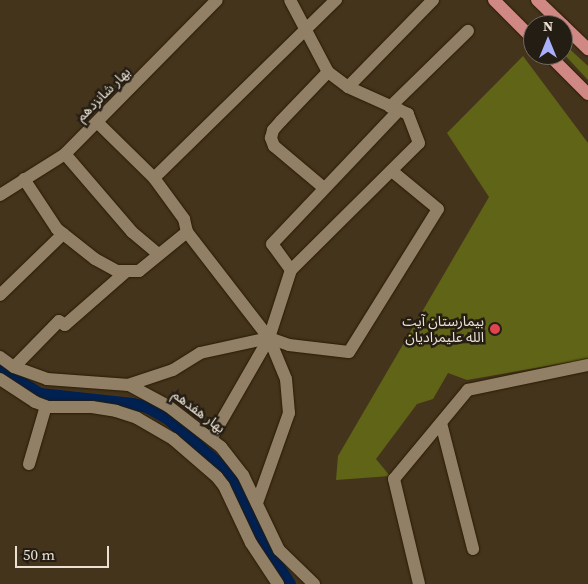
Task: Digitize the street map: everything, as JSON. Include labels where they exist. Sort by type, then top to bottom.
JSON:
[{"type":"main road","points":[[494,0],[523,29]]},
{"type":"main road","points":[[537,0],[553,15]]},
{"type":"main road","points":[[573,35],[588,49]]},
{"type":"main road","points":[[559,65],[588,94]]},
{"type":"street","name":"بهار شانزدهم","points":[[0,195],[65,154],[217,0]]},
{"type":"street","points":[[211,439],[269,338],[291,270],[420,144],[408,114],[348,87],[328,72],[290,0]]},
{"type":"street","points":[[154,178],[304,28],[336,0]]},
{"type":"street","points":[[348,87],[433,0]]},
{"type":"street","points":[[291,270],[272,244],[394,108],[468,31]]},
{"type":"street","points":[[324,188],[274,146],[271,138],[272,130],[328,72]]},
{"type":"street","points":[[97,122],[154,178],[184,219],[187,232],[269,338],[286,379],[289,413],[257,503]]},
{"type":"street","points":[[65,154],[132,232],[159,255]]},
{"type":"street","points":[[128,385],[173,370],[200,353],[269,338],[289,345],[349,352],[438,209],[392,170]]},
{"type":"street","points":[[24,179],[57,230],[95,259],[117,271],[139,271],[187,232]]},
{"type":"street","points":[[0,295],[63,234]]},
{"type":"street","points":[[14,367],[59,321],[65,325],[127,271]]},
{"type":"street","name":"بهار هفدهم","points":[[0,357],[14,367],[47,379],[128,385],[168,406],[221,447],[243,475],[279,550],[314,584]]},
{"type":"street","points":[[419,584],[394,479],[468,390],[588,364]]},
{"type":"street","points":[[0,379],[36,402],[46,406],[92,407],[116,411],[137,418],[173,440],[224,486],[251,543],[278,584]]},
{"type":"street","points":[[29,464],[46,406]]},
{"type":"street","points":[[441,423],[473,549]]},
{"type":"shaded area","points":[[573,52],[588,66],[588,80],[573,64]]},
{"type":"shaded area","points":[[523,56],[523,65],[530,65],[588,143],[588,364],[570,362],[467,380],[448,373],[433,399],[417,404],[376,459],[390,476],[336,480],[338,456],[489,197],[447,133]]},
{"type":"waterway","points":[[0,369],[40,394],[132,404],[147,407],[167,418],[229,473],[237,485],[262,541],[290,584]]},
{"type":"place","name":"بیمارستان آیت الله علیمرادیان","points":[[495,329]]}]
